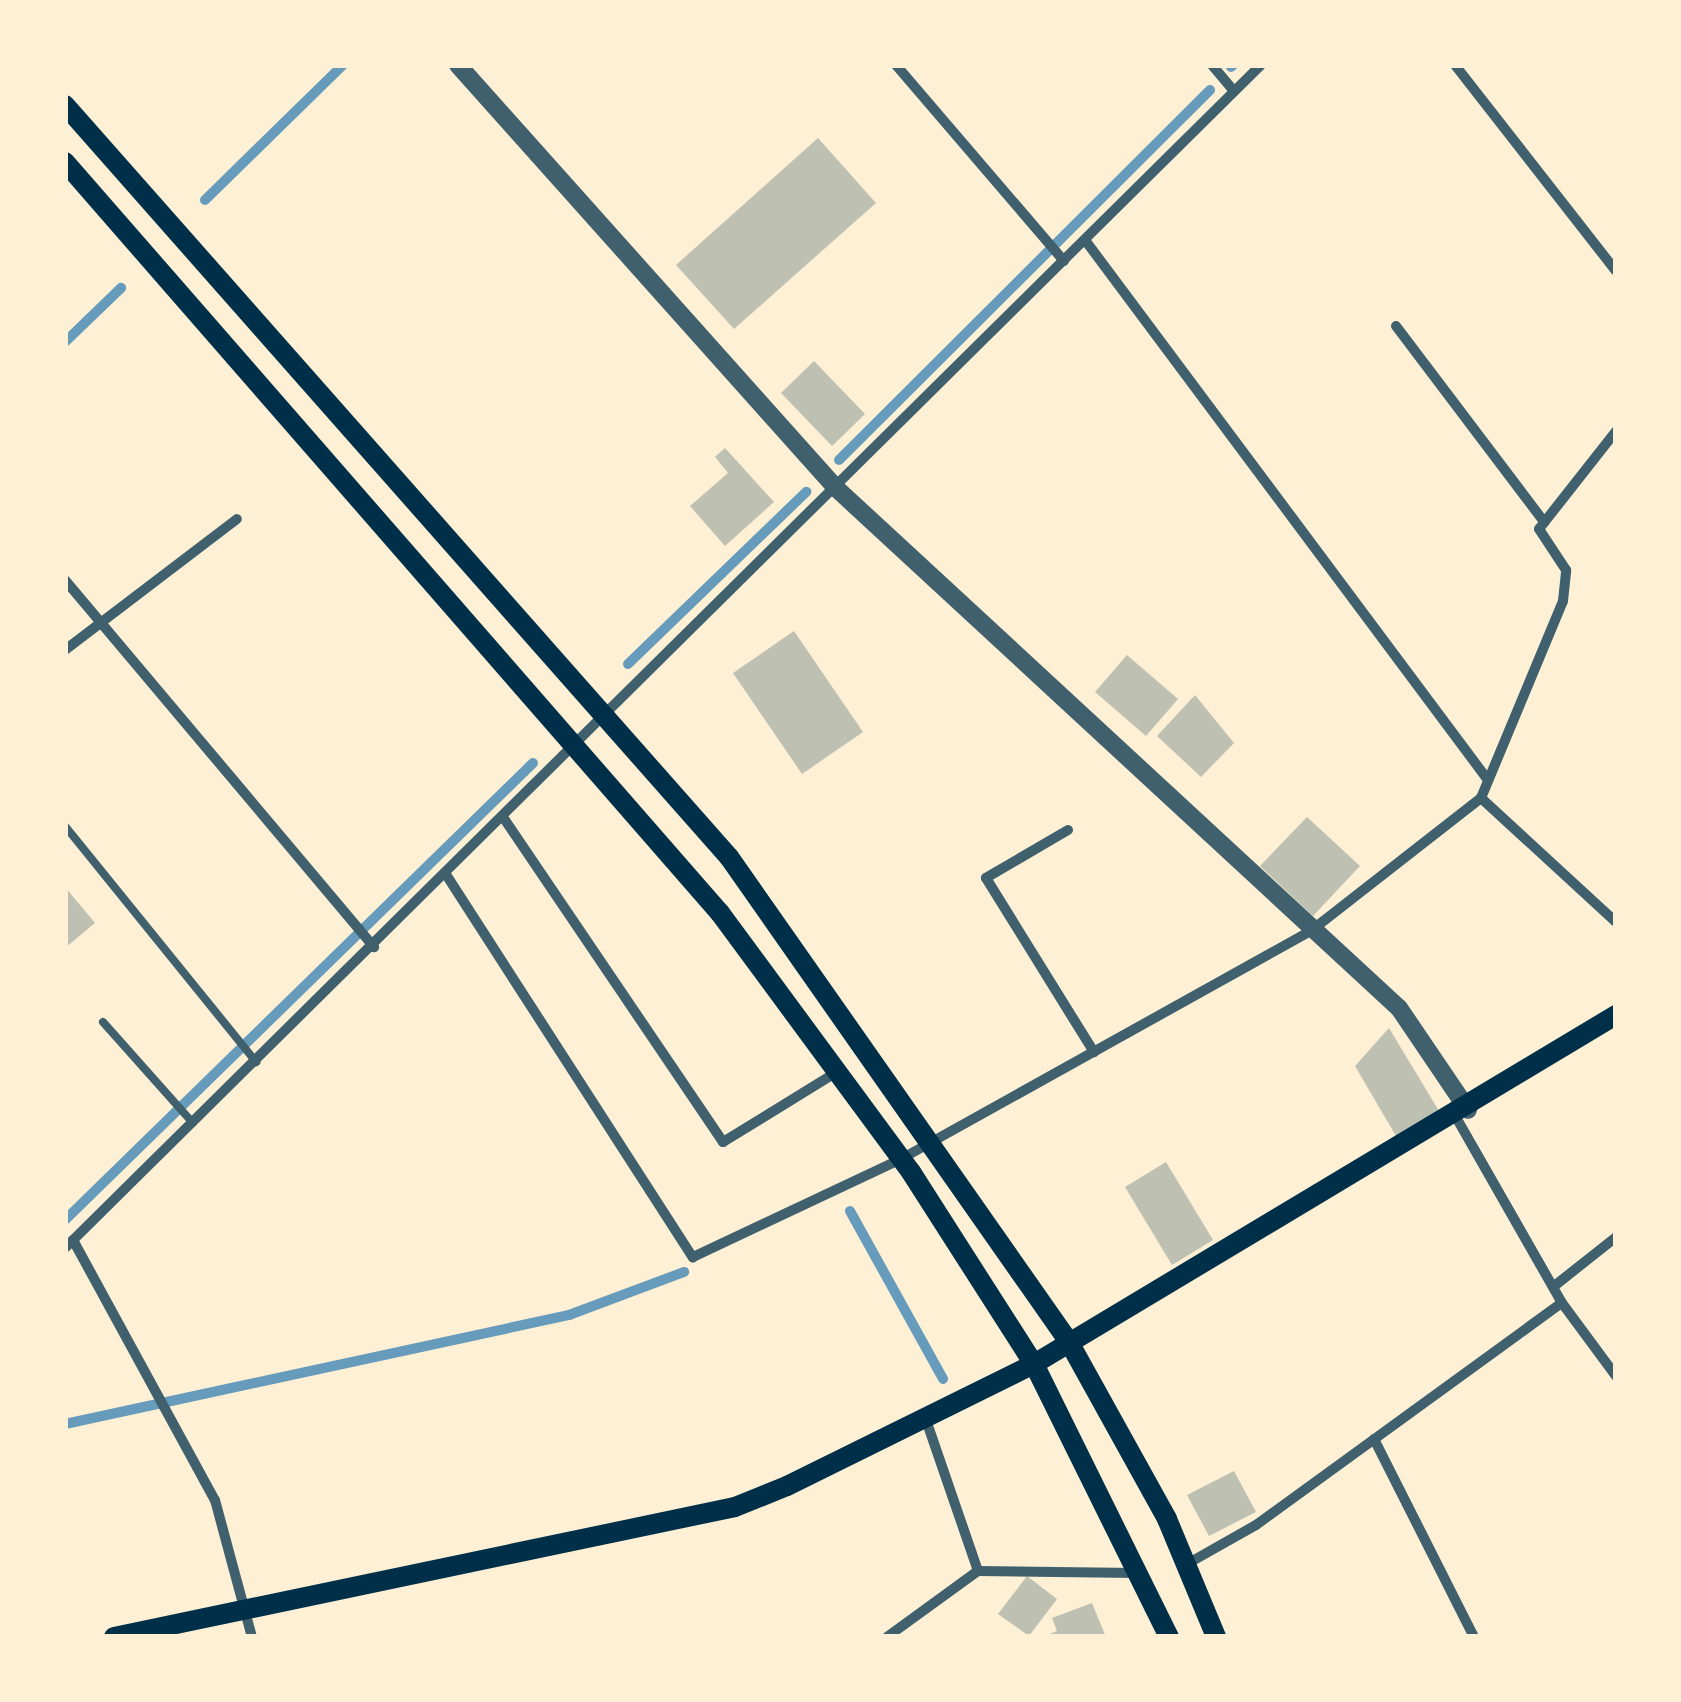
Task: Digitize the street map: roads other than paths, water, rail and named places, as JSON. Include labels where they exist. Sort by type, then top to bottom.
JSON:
[{"type":"main road","points":[[65,105],[729,857],[1069,1342],[1187,1564],[1216,1637]]},
{"type":"main road","points":[[65,162],[720,913],[902,1160],[1034,1364],[1142,1574],[1170,1637]]},
{"type":"main road","points":[[114,1637],[735,1507],[1034,1364],[1462,1114],[1616,1014]]},
{"type":"street","points":[[458,65],[836,488],[1398,1008],[1462,1114],[1562,1304],[1616,1376]]},
{"type":"street","points":[[896,65],[1062,259]]},
{"type":"street","points":[[1212,65],[1234,92]]},
{"type":"street","points":[[252,1637],[215,1500],[170,1408],[69,1244],[371,943],[447,876],[578,747],[1062,259],[1261,65]]},
{"type":"street","points":[[1455,65],[1616,271]]},
{"type":"street","points":[[1085,240],[1488,780]]},
{"type":"street","points":[[1396,326],[1544,522]]},
{"type":"street","points":[[447,876],[693,1256],[902,1160],[1312,930],[1481,798],[1563,602],[1566,570],[1539,529],[1616,431]]},
{"type":"street","points":[[65,650],[237,519]]},
{"type":"street","points":[[65,580],[371,943]]},
{"type":"street","points":[[1481,798],[1616,922]]},
{"type":"street","points":[[504,820],[724,1142],[837,1072]]},
{"type":"street","points":[[1068,830],[986,878],[1094,1052]]},
{"type":"street","points":[[1552,1287],[1616,1238]]},
{"type":"street","points":[[1187,1564],[1374,1439],[1562,1304]]},
{"type":"street","points":[[925,1417],[978,1571]]},
{"type":"street","points":[[1374,1439],[1474,1637]]},
{"type":"street","points":[[887,1637],[978,1571],[1142,1574]]},
{"type":"lane","points":[[65,826],[254,1060]]},
{"type":"lane","points":[[103,1022],[191,1121]]},
{"type":"waterway","points":[[205,200],[343,65]]},
{"type":"waterway","points":[[839,460],[1210,90]]},
{"type":"waterway","points":[[65,342],[121,288]]},
{"type":"waterway","points":[[628,664],[806,492]]},
{"type":"waterway","points":[[65,1220],[533,763]]},
{"type":"waterway","points":[[850,1211],[943,1379]]},
{"type":"waterway","points":[[65,1424],[569,1315],[684,1272]]}]
